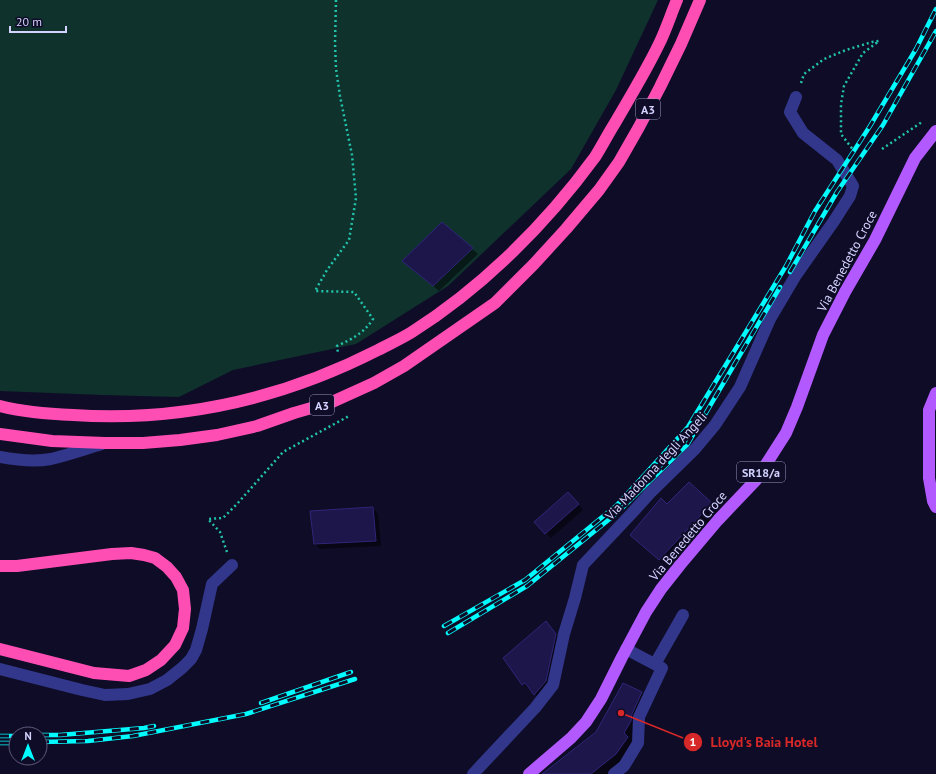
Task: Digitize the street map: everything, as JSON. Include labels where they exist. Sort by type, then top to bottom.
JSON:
[{"type":"highway","name":"A3","points":[[0,406],[47,413],[92,416],[132,416],[178,413],[213,407],[250,399],[289,388],[356,361],[411,333],[471,290],[504,260],[561,201],[596,155],[634,91],[659,44],[677,0]]},
{"type":"highway","name":"A3","points":[[0,434],[52,441],[105,443],[143,443],[217,435],[257,426],[332,402],[374,383],[404,366],[495,303],[534,264],[599,190],[619,162],[660,87],[700,0]]},
{"type":"highway","points":[[0,566],[17,566],[112,554],[144,554],[155,558],[176,576],[183,590],[185,609],[183,628],[175,645],[161,660],[146,670],[129,676],[94,673],[0,649]]},
{"type":"highway","points":[[0,571],[17,566]]},
{"type":"main road","name":"Via Benedetto Croce","points":[[528,774],[571,738],[586,722],[601,699],[646,612],[661,589],[680,565],[756,480],[786,434],[798,408],[823,335],[845,292],[875,240],[915,158],[936,131]]},
{"type":"main road","points":[[936,393],[930,410],[928,478],[932,501],[936,507]]},
{"type":"street","name":"Via Madonna degli Angeli","points":[[472,774],[535,708],[553,685],[564,634],[583,565],[650,493],[695,449],[715,425],[740,387],[770,319],[796,275],[834,222],[850,196],[853,186],[837,160],[803,133],[790,112],[796,97]]},
{"type":"street","points":[[0,457],[8,459],[50,459],[105,443]]},
{"type":"street","points":[[0,669],[105,695],[128,694],[150,690],[168,680],[191,658],[196,650],[202,629],[212,584],[232,565]]},
{"type":"street","points":[[655,664],[683,615]]},
{"type":"street","points":[[614,774],[624,766],[638,743],[639,717],[662,668],[626,649]]},
{"type":"path","points":[[336,0],[336,69],[352,155],[356,198],[349,240],[314,291],[354,292],[373,319],[368,326],[353,338],[337,346],[339,358]]},
{"type":"path","points":[[796,97],[804,74],[824,59],[846,50],[879,41],[863,53],[844,86],[841,104],[841,134],[854,151],[857,151]]},
{"type":"path","points":[[882,149],[926,120]]},
{"type":"path","points":[[232,565],[220,532],[208,519],[223,518],[283,452],[349,416]]},
{"type":"green space","points":[[0,0],[658,0],[616,90],[571,169],[448,286],[356,344],[233,370],[179,397],[0,391]]},
{"type":"building","points":[[442,222],[473,248],[433,286],[402,261]]},
{"type":"building","points":[[689,482],[712,503],[659,560],[630,535],[661,498],[667,504]]},
{"type":"building","points":[[568,492],[579,504],[545,534],[534,522]]},
{"type":"building","points":[[373,507],[376,541],[314,544],[310,511]]},
{"type":"building","points":[[546,621],[556,634],[546,681],[534,695],[525,683],[522,685],[503,658]]},
{"type":"building","points":[[623,683],[642,692],[632,714],[631,721],[624,733],[628,737],[616,754],[591,774],[542,774],[596,732]]},
{"type":"railway","points":[[444,626],[525,580],[617,505],[688,427],[786,266],[815,211],[870,126],[916,49],[936,9]]},
{"type":"railway","points":[[790,272],[837,192],[883,125],[936,31]]},
{"type":"railway","points":[[448,633],[527,586],[617,513],[687,445],[780,287]]},
{"type":"railway","points":[[261,703],[351,672]]},
{"type":"railway","points":[[48,742],[88,741],[133,736],[246,714],[355,679]]},
{"type":"railway","points":[[48,735],[154,726]]},
{"type":"railway","points":[[0,736],[8,736]]},
{"type":"railway","points":[[0,743],[8,743]]},
{"type":"place","name":"Lloyd's Baia Hotel","points":[[621,713]]}]
